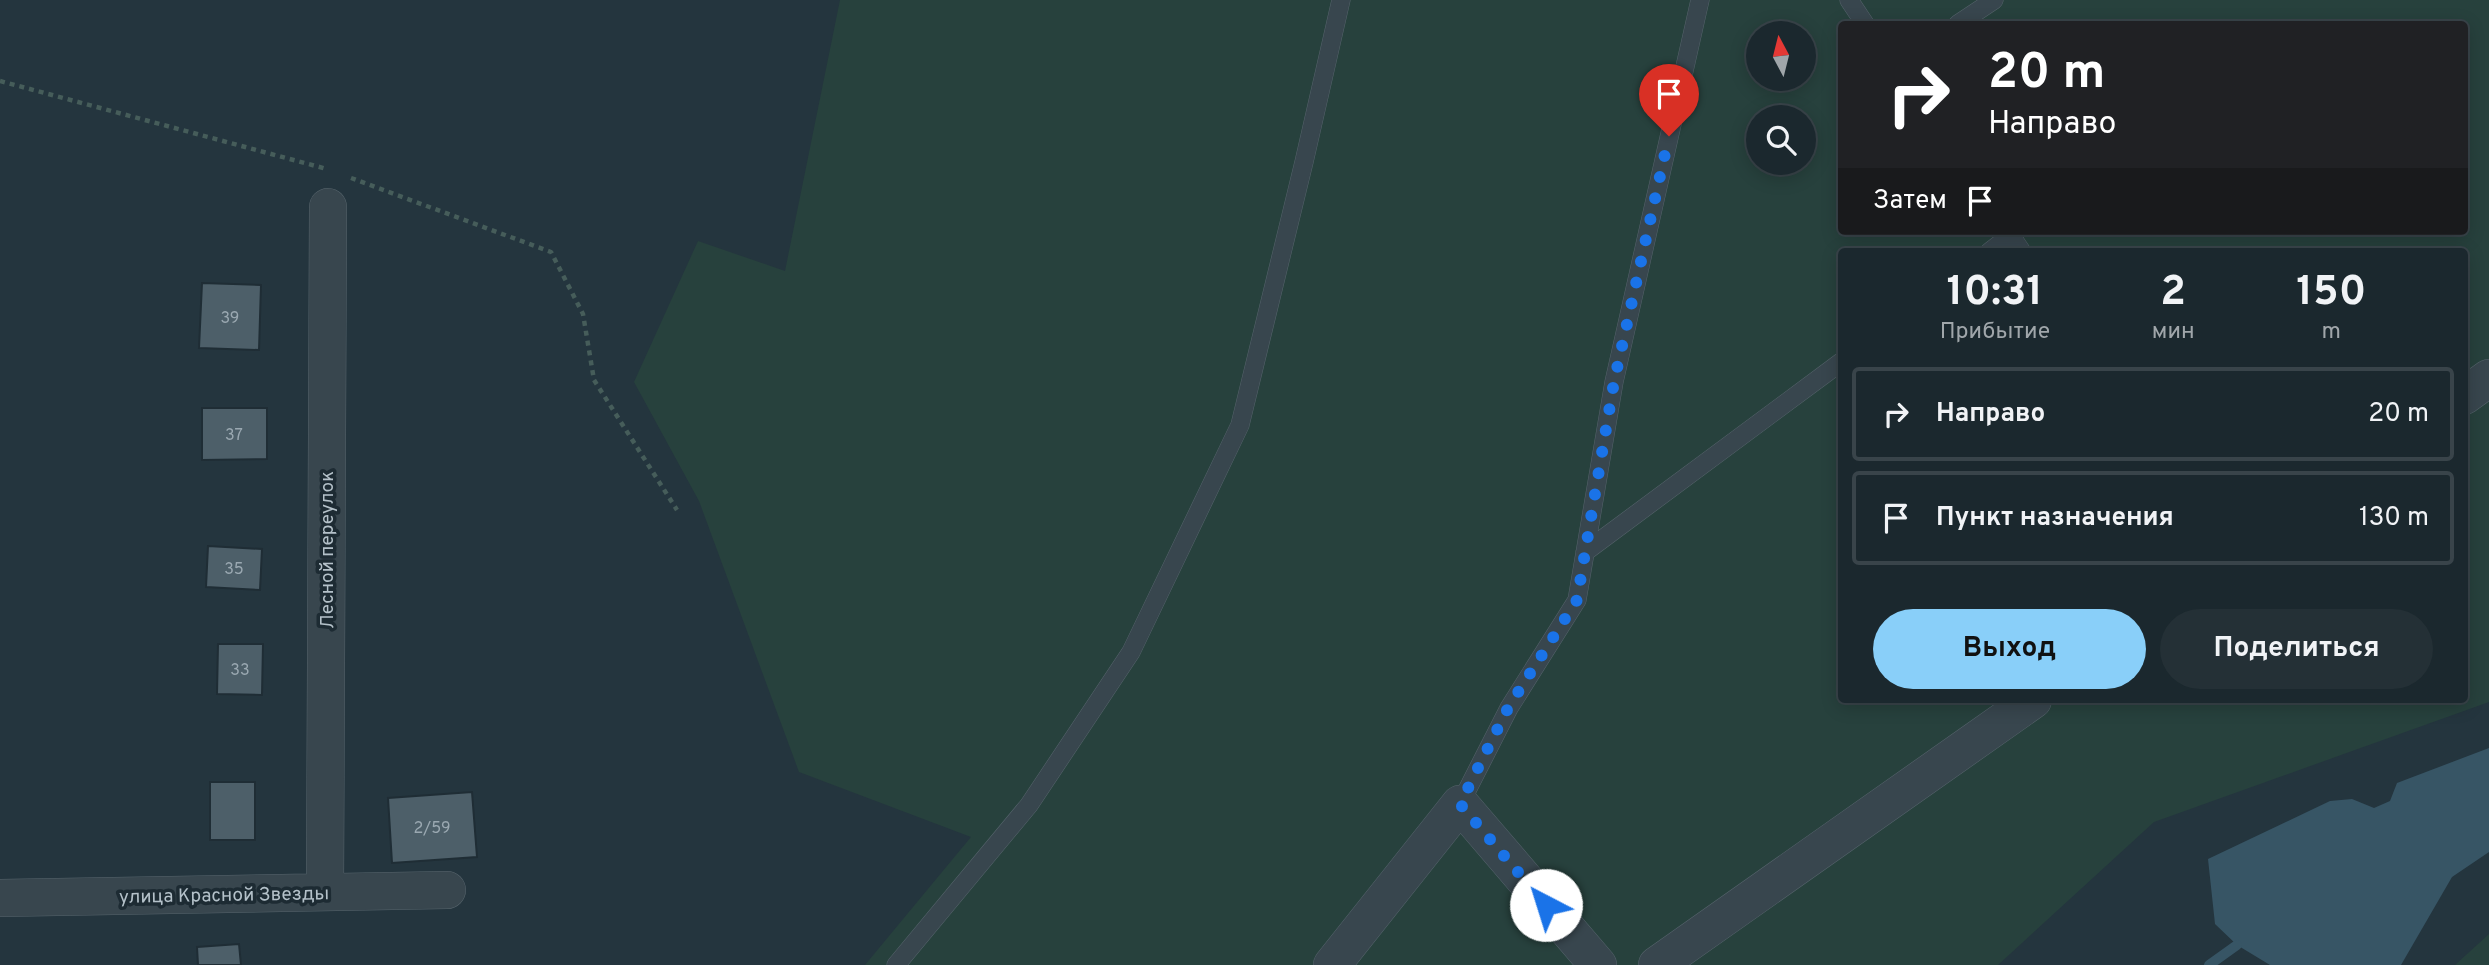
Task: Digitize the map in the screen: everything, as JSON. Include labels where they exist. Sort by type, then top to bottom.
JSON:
[{"type":"street","name":"Лесной переулок","points":[[325,892],[328,208]]},
{"type":"street","points":[[2468,393],[2489,378]]},
{"type":"street","points":[[1657,965],[2029,703]]},
{"type":"street","points":[[1332,965],[1460,804],[1598,965]]},
{"type":"street","name":"улица Красной Звезды","points":[[0,898],[447,890]]},
{"type":"lane","points":[[896,965],[1029,805],[1130,652],[1240,425],[1341,0]]},
{"type":"lane","points":[[1460,804],[1508,708],[1577,600],[1614,382],[1700,0]]},
{"type":"lane","points":[[1849,0],[1864,21]]},
{"type":"lane","points":[[1962,21],[1994,0]]},
{"type":"lane","points":[[1993,248],[2007,235]]},
{"type":"lane","points":[[1585,552],[1838,364]]},
{"type":"path","points":[[0,81],[327,169],[551,251],[583,314],[594,380],[677,510]]},
{"type":"green space","points":[[840,0],[2489,0],[2489,702],[2154,822],[1998,965],[865,965],[971,837],[799,772],[699,501],[634,382],[698,241],[785,271]]},
{"type":"green space","points":[[2489,934],[2489,965],[2455,965]]},
{"type":"water","points":[[2489,748],[2489,852],[2452,877],[2401,965],[2270,965],[2237,945],[2215,924],[2208,859],[2330,801],[2352,799],[2374,808],[2390,801],[2397,783]]},
{"type":"building","points":[[202,283],[261,285],[259,350],[199,348]]},
{"type":"building","points":[[202,408],[267,408],[267,459],[202,460]]},
{"type":"building","points":[[208,546],[262,549],[260,590],[206,587]]},
{"type":"building","points":[[218,644],[263,644],[262,695],[217,694]]},
{"type":"building","points":[[210,782],[255,782],[255,840],[210,840]]},
{"type":"building","points":[[472,792],[477,857],[392,863],[388,798]]},
{"type":"building","points":[[239,944],[241,965],[198,965],[197,947]]},
{"type":"waterway","points":[[2209,965],[2237,945]]},
{"type":"route","points":[[1546,905],[1460,804],[1508,708],[1577,600],[1614,382],[1669,136]]}]
